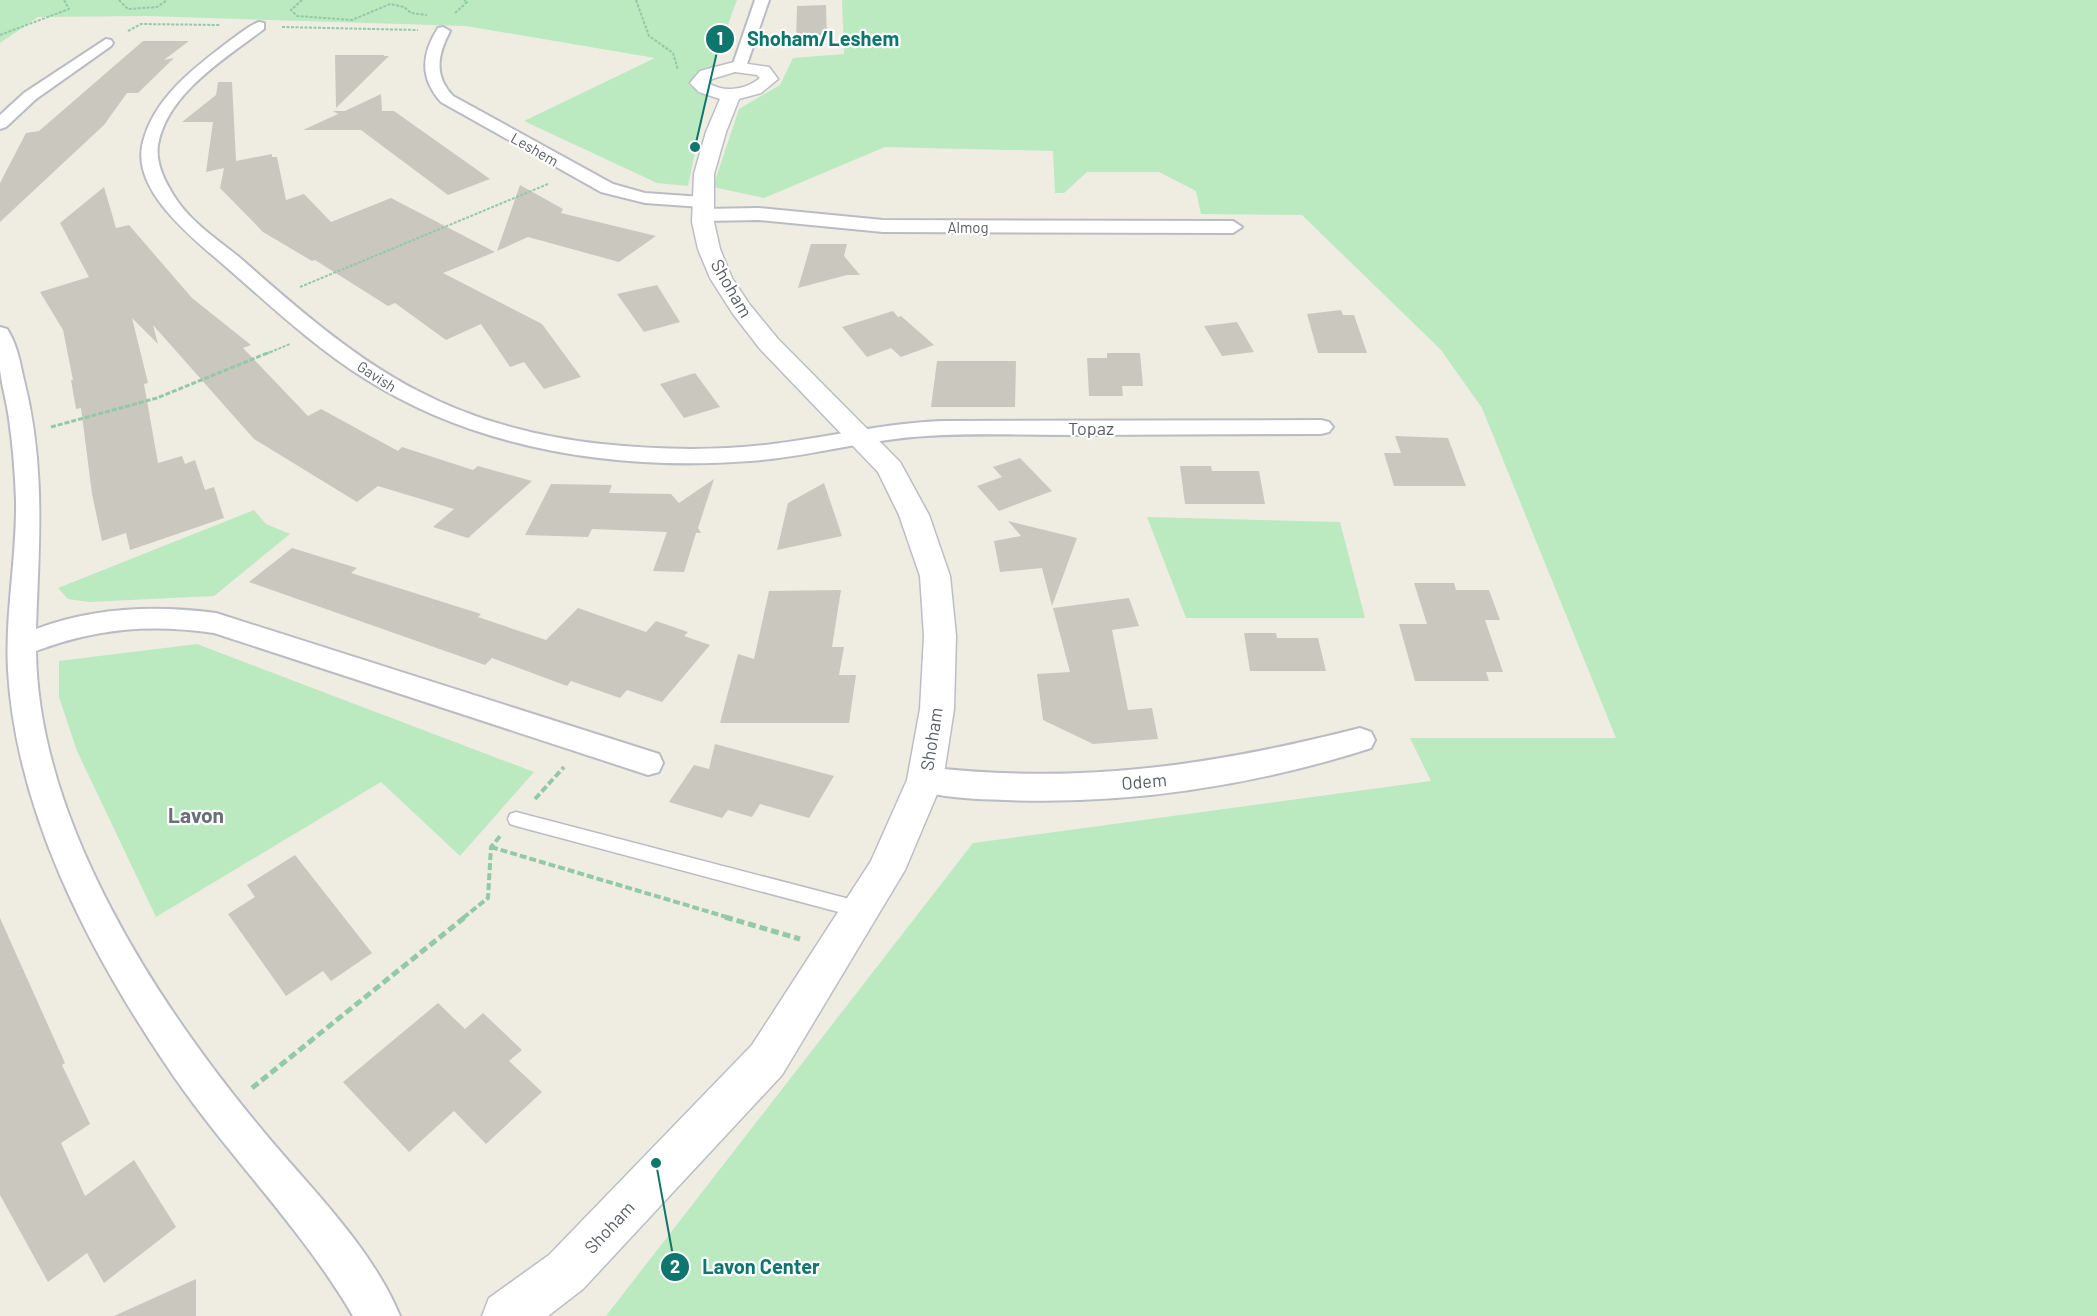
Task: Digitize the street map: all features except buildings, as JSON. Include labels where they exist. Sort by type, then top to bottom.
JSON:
[{"type":"street","points":[[736,80],[762,0]]},
{"type":"street","name":"Gavish","points":[[259,26],[192,77],[168,103],[153,130],[149,159],[159,191],[185,223],[369,372],[412,397],[470,421],[512,434],[567,446],[626,453],[686,456],[787,450],[862,439]]},
{"type":"street","name":"Leshem","points":[[443,31],[430,62],[431,77],[439,92],[458,105],[607,188],[634,196],[702,208]]},
{"type":"street","points":[[0,124],[30,96],[106,43]]},
{"type":"street","points":[[713,71],[736,80],[708,91],[699,83],[713,71]]},
{"type":"street","name":"Shoham","points":[[507,1316],[566,1272],[767,1060],[886,870],[925,780],[937,709],[940,636],[935,576],[914,515],[890,468],[769,344],[741,309],[722,278],[709,249],[702,208],[709,152],[736,80]]},
{"type":"street","name":"Almog","points":[[702,208],[884,226],[1233,227]]},
{"type":"street","points":[[0,333],[10,365],[22,434],[28,519],[22,645],[24,684],[42,773],[80,877],[144,996],[187,1063],[324,1235],[378,1316]]},
{"type":"street","name":"Topaz","points":[[862,439],[908,431],[939,429],[1321,427]]},
{"type":"street","points":[[22,645],[77,626],[105,622],[154,618],[216,623],[648,763]]},
{"type":"street","name":"Odem","points":[[925,780],[959,785],[1080,786],[1155,780],[1260,765],[1360,740]]},
{"type":"lane","points":[[516,819],[861,910]]},
{"type":"path","points":[[0,35],[69,9],[64,0]]},
{"type":"path","points":[[119,0],[128,9],[157,7],[167,0]]},
{"type":"path","points":[[302,0],[291,10],[297,16],[352,20],[390,4],[404,7],[411,14],[433,16]]},
{"type":"path","points":[[454,14],[468,2],[464,0]]},
{"type":"path","points":[[636,0],[649,36],[672,53],[678,70],[701,79]]},
{"type":"path","points":[[106,43],[141,24],[443,31]]},
{"type":"path","points":[[275,297],[577,173]]},
{"type":"path","points":[[22,434],[157,398],[318,333]]},
{"type":"path","points":[[223,1111],[488,898],[491,847],[587,743]]},
{"type":"path","points":[[491,847],[836,950]]},
{"type":"green space","points":[[0,0],[737,0],[714,63],[688,186],[657,183],[524,121],[655,58],[466,26],[146,16],[38,17],[0,43]]},
{"type":"green space","points":[[842,0],[2097,0],[2097,1316],[606,1316],[973,843],[1431,781],[1410,738],[1616,738],[1482,408],[1441,350],[1302,215],[1201,214],[1196,191],[1159,172],[1087,172],[1064,193],[1055,193],[1053,151],[885,147],[764,198],[713,187],[739,109],[780,85],[793,58],[844,54]]},
{"type":"green space","points":[[254,510],[266,524],[290,534],[214,596],[89,602],[68,599],[58,588]]},
{"type":"green space","points":[[1147,517],[1340,522],[1365,618],[1186,618]]},
{"type":"green space","points":[[197,644],[534,772],[460,856],[381,782],[156,917],[77,751],[59,697],[59,661]]},
{"type":"place","name":"Shoham/Leshem","points":[[695,147]]},
{"type":"place","name":"Lavon Center","points":[[656,1163]]},
{"type":"district","name":"Lavon","points":[[196,814]]}]
